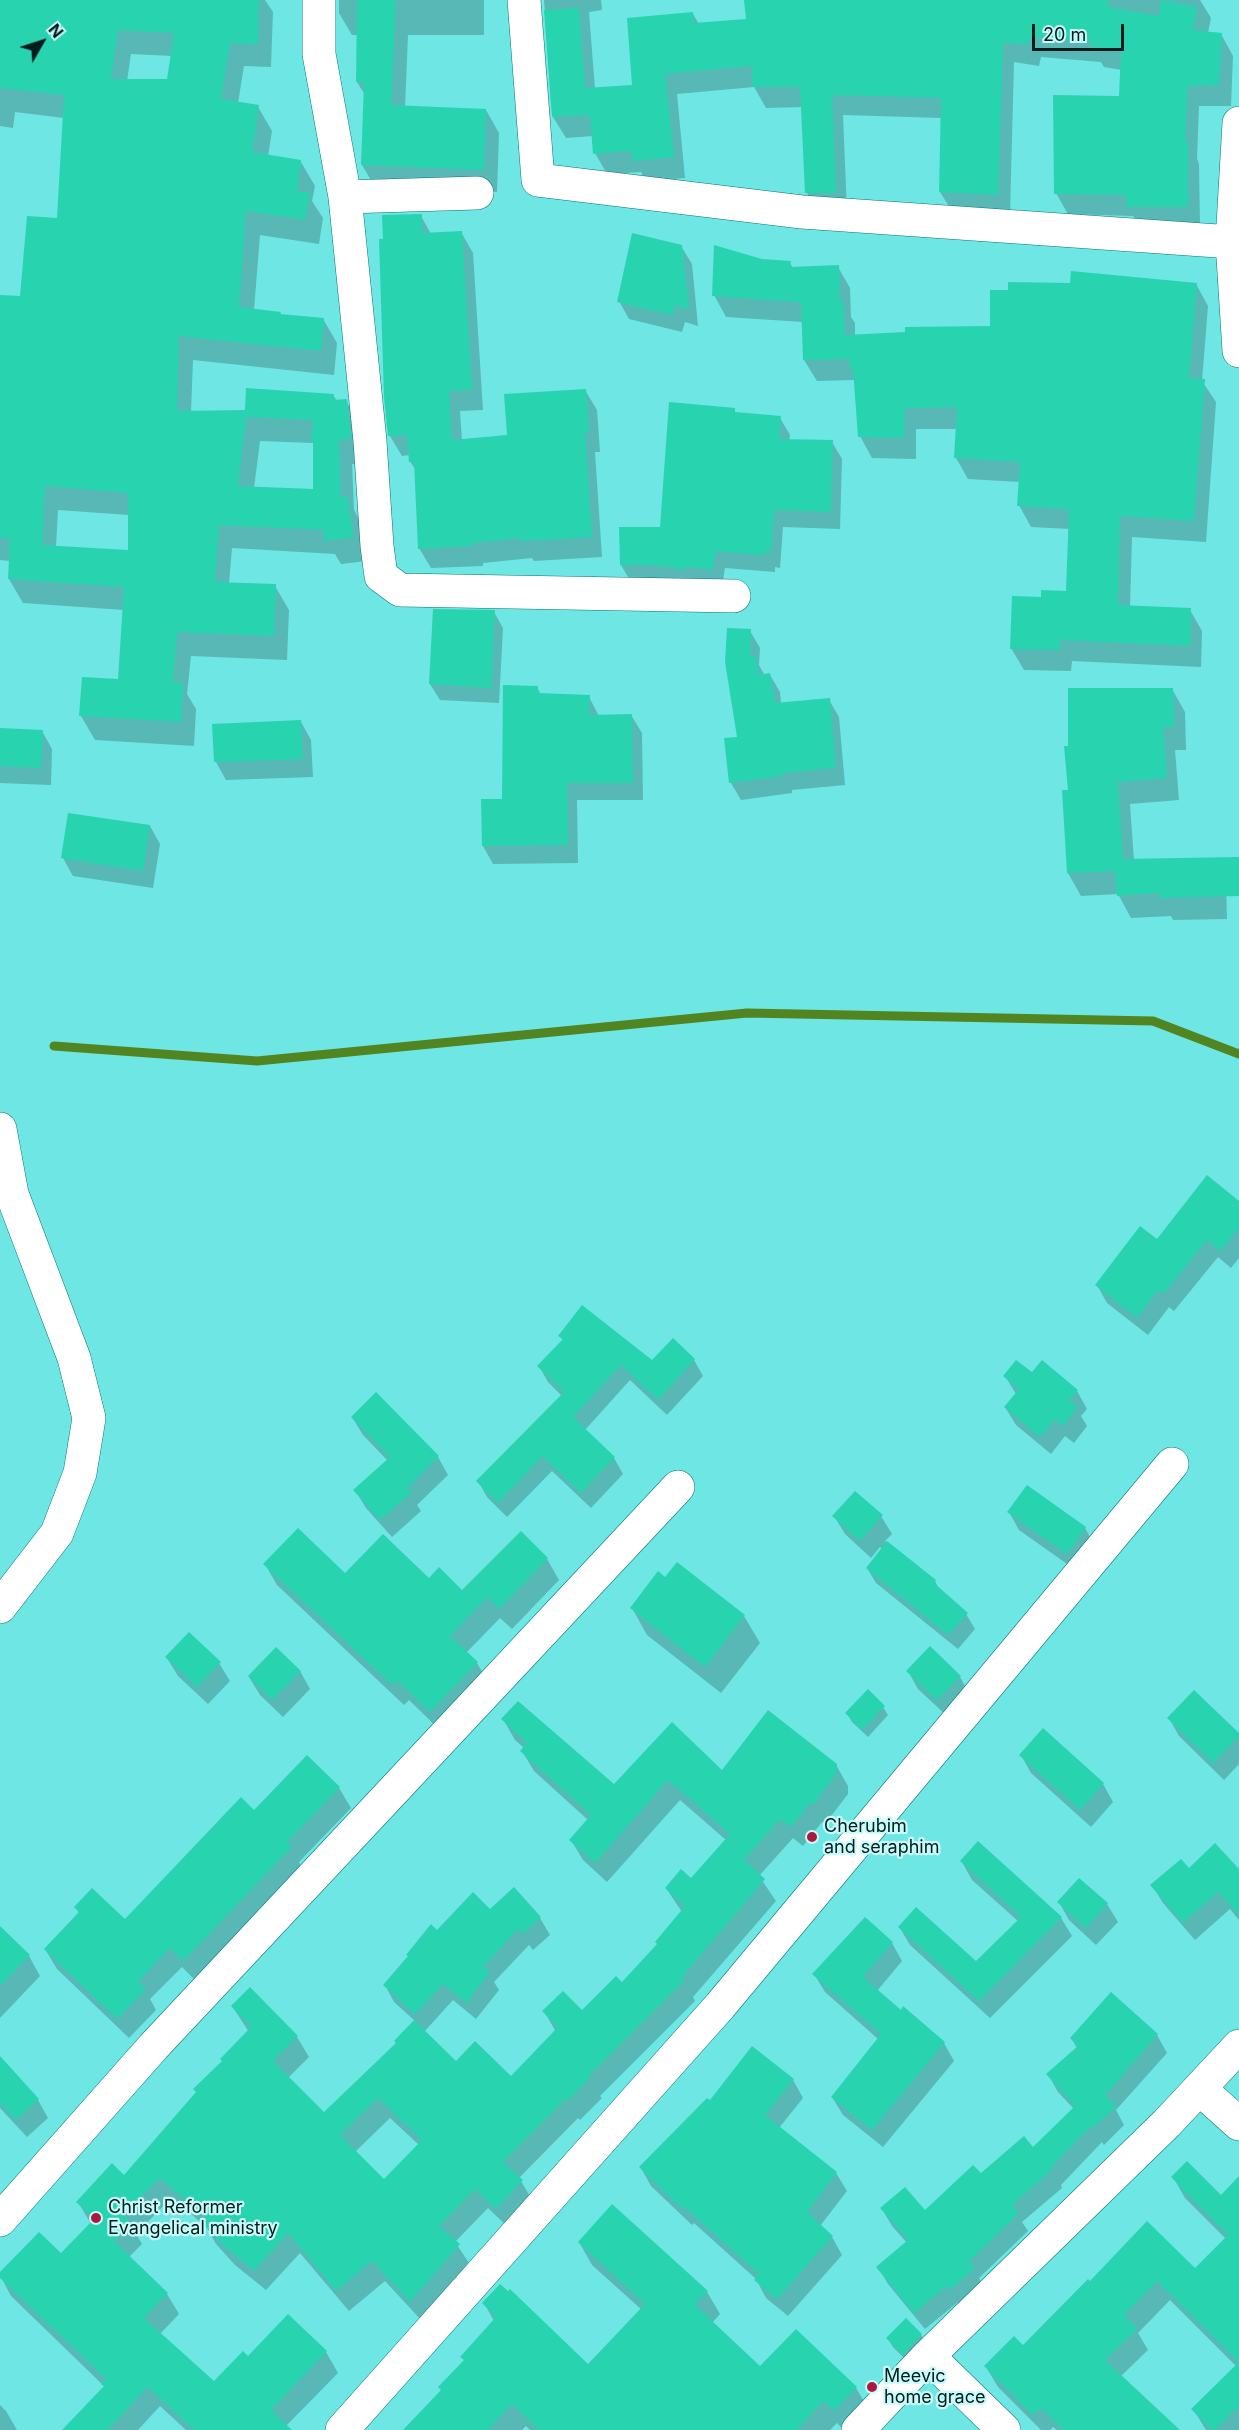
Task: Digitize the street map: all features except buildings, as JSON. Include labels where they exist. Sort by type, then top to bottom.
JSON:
[{"type":"street","points":[[319,0],[319,54],[345,196],[381,576],[400,590],[734,596]]},
{"type":"street","points":[[524,0],[538,180],[802,212],[1232,242]]},
{"type":"street","points":[[1239,123],[1232,242],[1239,351]]},
{"type":"street","points":[[345,196],[477,193]]},
{"type":"street","points":[[0,1129],[12,1194],[74,1359],[89,1418],[80,1473],[57,1533],[0,1607]]},
{"type":"street","points":[[342,2430],[720,2006],[1172,1464]]},
{"type":"street","points":[[0,2220],[154,2046],[678,1487]]},
{"type":"street","points":[[858,2430],[928,2356],[1200,2089],[1239,2046]]},
{"type":"street","points":[[1200,2089],[1239,2124]]},
{"type":"street","points":[[928,2356],[1004,2430]]},
{"type":"waterway","points":[[54,1046],[257,1061],[747,1013],[1153,1021],[1239,1054]]},
{"type":"place","name":"Cherubim and seraphim","points":[[812,1837]]},
{"type":"place","name":"Christ Reformer Evangelical ministry","points":[[96,2218]]},
{"type":"place","name":"Meevic home grace","points":[[872,2387]]}]
